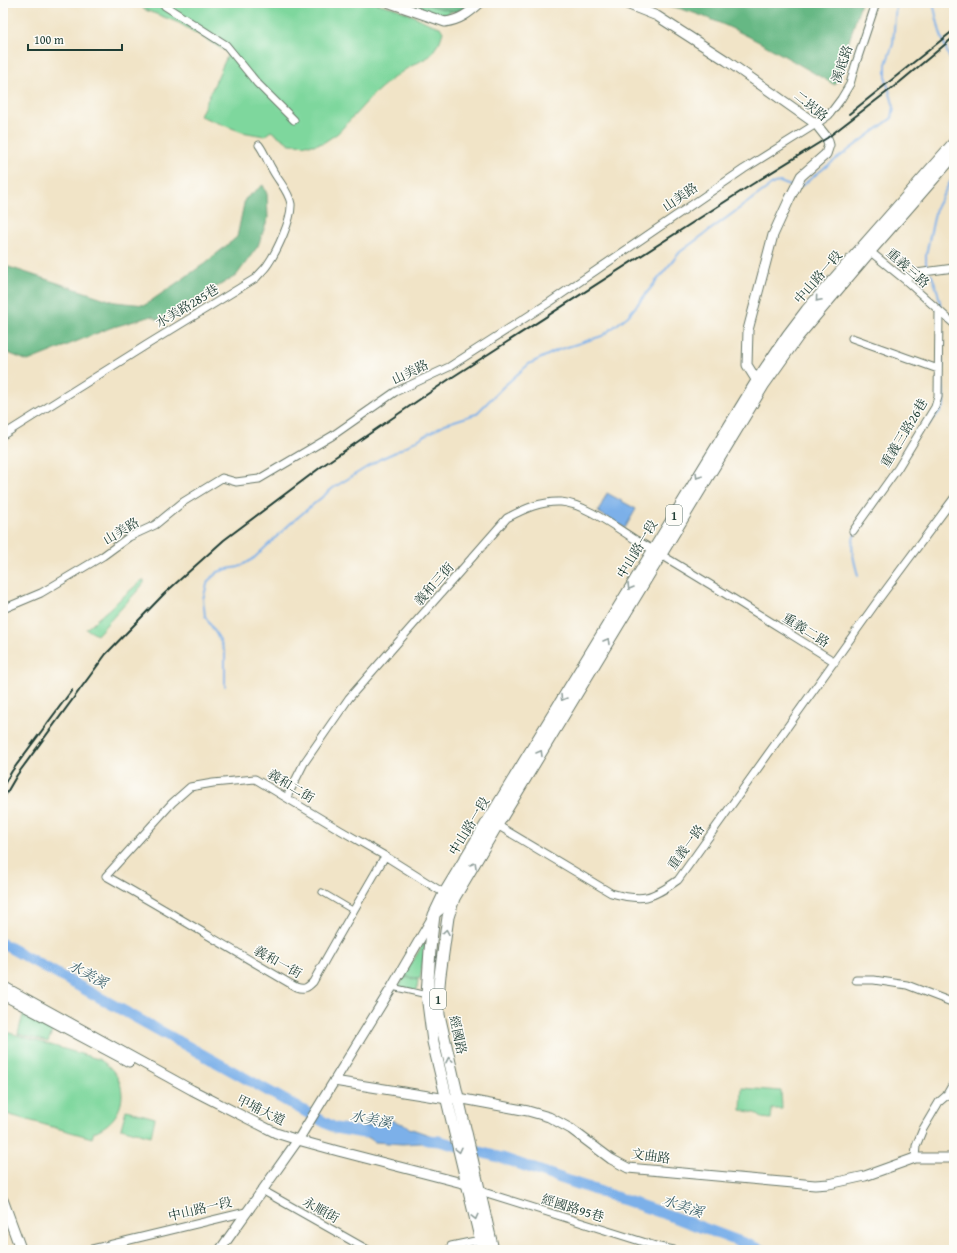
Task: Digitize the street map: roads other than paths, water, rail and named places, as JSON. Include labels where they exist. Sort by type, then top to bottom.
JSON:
[{"type":"main road","name":"中山路一段","points":[[449,896],[760,382],[954,143]]},
{"type":"main road","name":"中山路一段","points":[[867,249],[954,156]]},
{"type":"main road","name":"中山路一段","points":[[434,915],[449,896],[497,825],[657,552]]},
{"type":"main road","name":"經國路","points":[[449,896],[448,917],[438,996],[439,1015],[452,1099],[453,1127],[466,1184]]},
{"type":"main road","name":"經國路","points":[[434,915],[427,995],[433,1042],[452,1099],[465,1130],[480,1192]]},
{"type":"main road","name":"1","points":[[466,1184],[481,1245]]},
{"type":"main road","name":"1","points":[[480,1192],[493,1250]]},
{"type":"main road","points":[[3,1201],[21,1250]]},
{"type":"street","points":[[163,3],[165,6],[226,45],[257,83],[294,120]]},
{"type":"street","points":[[390,3],[444,22],[465,16],[480,3]]},
{"type":"street","name":"二崁路","points":[[624,3],[657,16],[727,61],[816,124],[827,138],[829,145],[826,154],[801,176],[773,235],[748,330],[747,365],[760,382]]},
{"type":"street","name":"溪底路","points":[[816,124],[829,115],[850,84],[854,66],[876,3]]},
{"type":"street","name":"山美路","points":[[3,609],[41,593],[103,556],[129,537],[155,525],[182,502],[222,478],[236,482],[259,479],[332,436],[395,392],[448,367],[550,302],[744,168],[816,124]]},
{"type":"street","name":"水美路285巷","points":[[3,435],[256,278],[269,264],[289,221],[291,204],[288,194],[259,145]]},
{"type":"street","name":"重義三路","points":[[867,249],[904,279],[954,324]]},
{"type":"street","points":[[904,279],[916,273],[954,268]]},
{"type":"street","name":"重義三路26巷","points":[[853,531],[898,468],[935,407],[938,397],[939,312]]},
{"type":"street","points":[[852,338],[938,369]]},
{"type":"street","name":"重義二路","points":[[657,552],[835,662],[876,603],[954,498]]},
{"type":"street","name":"義和三街","points":[[287,797],[304,763],[350,698],[507,518],[526,508],[542,503],[561,502],[579,506],[657,552]]},
{"type":"street","name":"重義一路","points":[[497,825],[611,893],[629,898],[647,898],[662,891],[678,880],[835,662]]},
{"type":"street","name":"義和二街","points":[[106,876],[172,803],[190,787],[213,782],[255,779],[385,856],[449,896]]},
{"type":"street","name":"義和一街","points":[[106,876],[169,911],[296,987],[302,989],[308,988],[313,982],[385,856]]},
{"type":"street","points":[[322,892],[354,911]]},
{"type":"street","name":"中山路一段","points":[[88,1250],[246,1212],[300,1136],[392,987],[434,915]]},
{"type":"street","points":[[856,980],[874,980],[907,985],[954,1003]]},
{"type":"street","name":"甲埔大道","points":[[3,986],[192,1090],[276,1133],[300,1136],[466,1184]]},
{"type":"street","points":[[392,987],[427,995]]},
{"type":"street","points":[[3,995],[175,1086],[192,1090]]},
{"type":"street","name":"文曲路","points":[[334,1081],[528,1111],[548,1117],[571,1129],[611,1159],[628,1168],[815,1185],[865,1176],[915,1158],[954,1158]]},
{"type":"street","points":[[915,1158],[916,1146],[923,1129],[939,1102],[946,1096],[954,1082]]},
{"type":"street","name":"經國路95巷","points":[[466,1184],[480,1192],[674,1250]]},
{"type":"street","name":"永順街","points":[[262,1190],[368,1250]]},
{"type":"street","points":[[220,1250],[246,1212]]},
{"type":"street","points":[[450,1250],[451,1246],[481,1245]]},
{"type":"water","points":[[607,493],[636,509],[625,528],[598,512]]},
{"type":"water","points":[[384,1118],[438,1138],[441,1142],[402,1144],[375,1142],[351,1131],[361,1126],[368,1126]]},
{"type":"waterway","points":[[799,186],[803,185],[892,118],[894,107],[886,80],[886,64],[893,44],[896,3]]},
{"type":"waterway","points":[[933,3],[940,32],[949,57],[954,64]]},
{"type":"waterway","points":[[929,270],[926,264],[926,255],[936,208],[954,175]]},
{"type":"waterway","points":[[225,686],[225,653],[220,640],[205,616],[203,599],[208,581],[218,572],[239,567],[253,559],[291,523],[333,488],[380,459],[396,452],[445,424],[476,414],[529,364],[558,350],[602,336],[628,316],[680,252],[774,183],[780,182],[793,187]]},
{"type":"waterway","points":[[931,274],[938,291],[941,310]]},
{"type":"waterway","points":[[927,426],[941,410],[944,404],[942,354]]},
{"type":"waterway","points":[[856,533],[852,548],[858,576]]},
{"type":"waterway","name":"水美溪","points":[[3,944],[335,1128],[364,1133]]},
{"type":"waterway","name":"水美溪","points":[[427,1140],[439,1141],[502,1158],[671,1216],[762,1250]]},
{"type":"railway","points":[[849,114],[954,30]]},
{"type":"railway","points":[[3,799],[17,775],[106,654],[164,594],[224,540],[325,464],[451,378],[751,185],[827,138],[900,82],[954,37]]},
{"type":"railway","points":[[3,786],[12,771],[72,690]]}]
